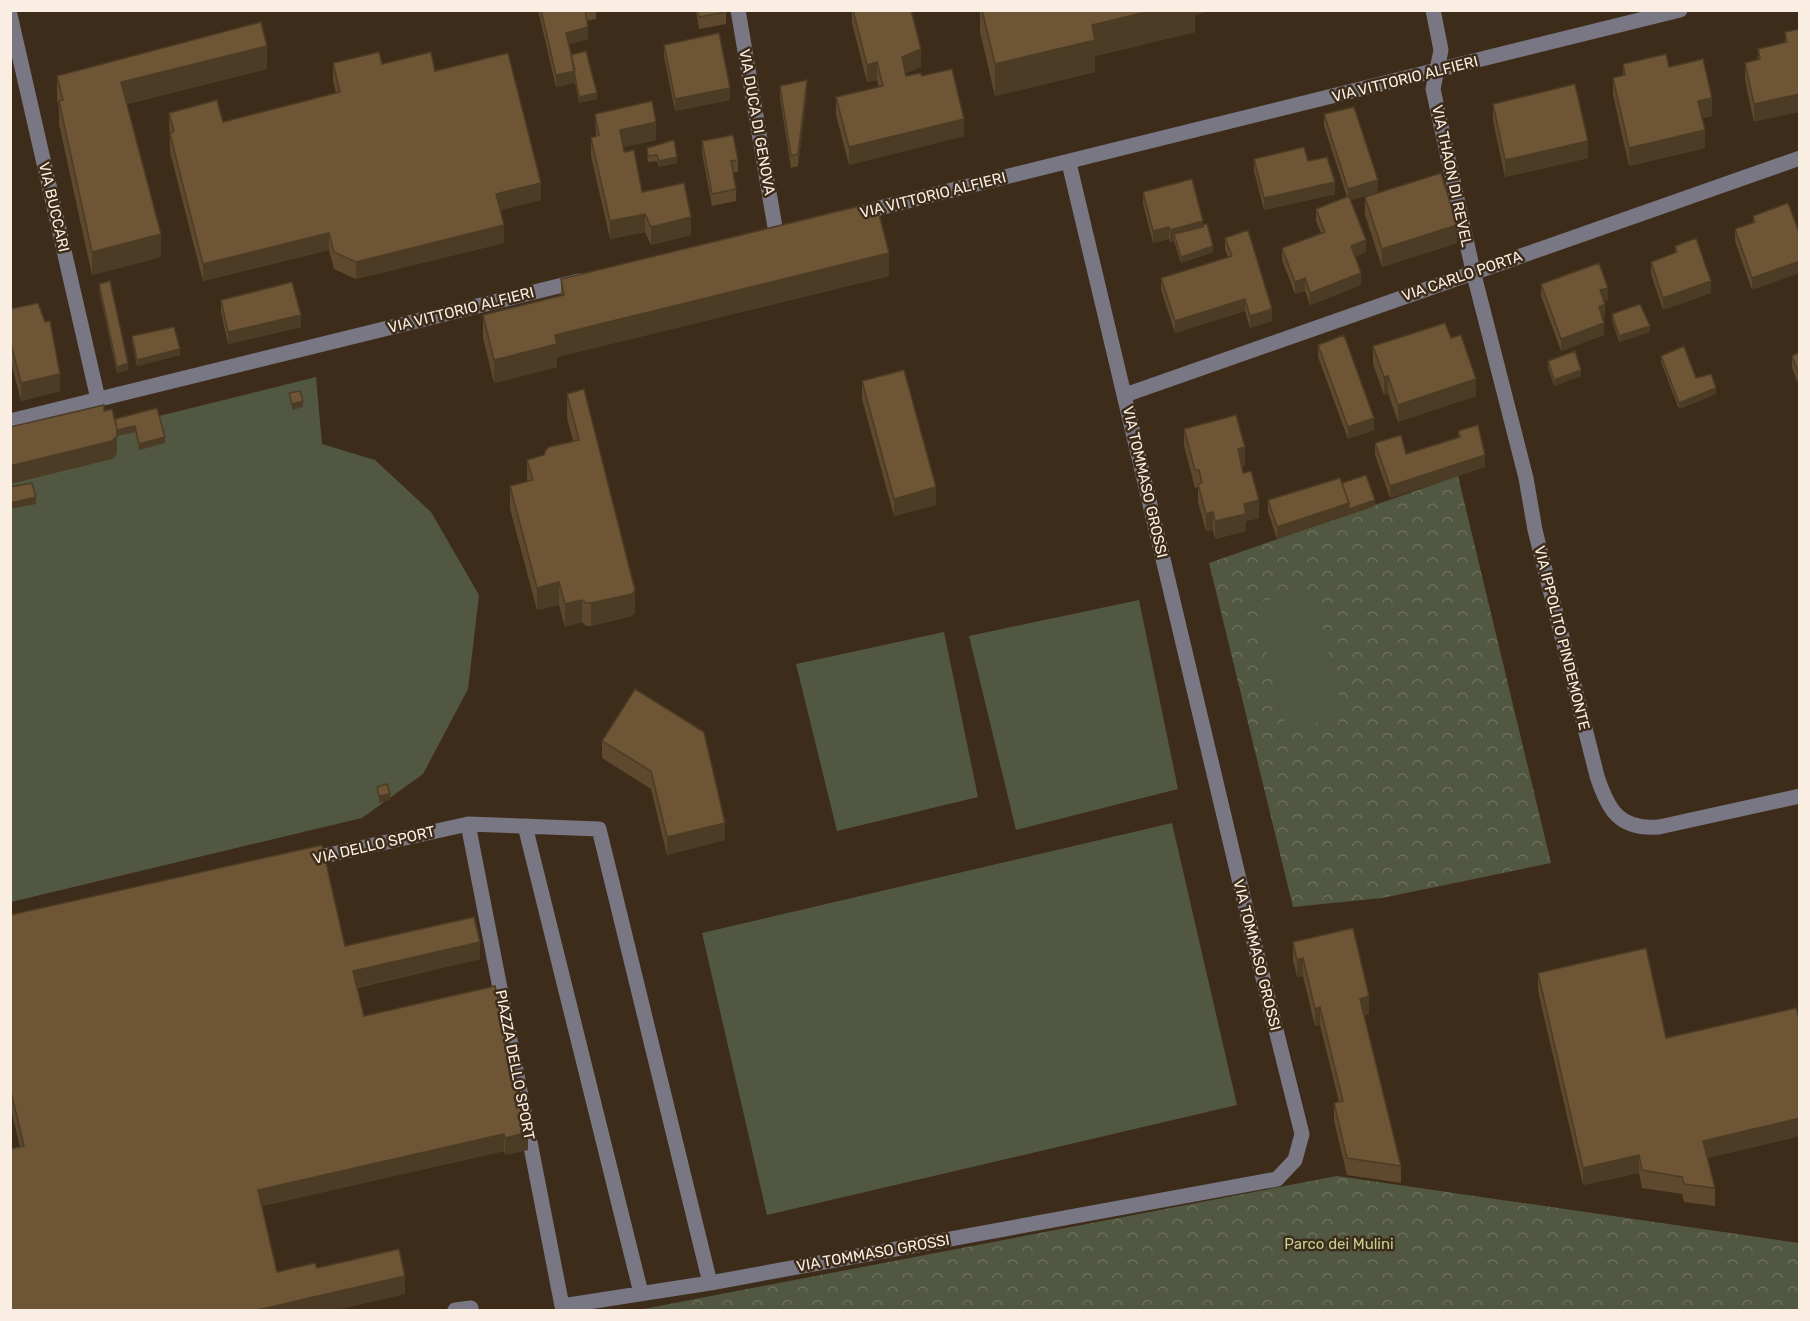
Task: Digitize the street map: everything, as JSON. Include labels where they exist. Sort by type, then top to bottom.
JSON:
[{"type":"street","name":"VIA DUCA DI GENOVA","points":[[738,10],[776,233]]},
{"type":"street","name":"VIA THAON DI REVEL","points":[[1433,10],[1441,50],[1433,89],[1473,272]]},
{"type":"street","name":"VIA VITTORIO ALFIERI","points":[[843,217],[1069,163],[1680,10]]},
{"type":"street","name":"VIA BUCCARI","points":[[10,15],[98,399]]},
{"type":"street","name":"VIA CARLO PORTA","points":[[1125,395],[1800,158]]},
{"type":"street","name":"VIA TOMMASO GROSSI","points":[[710,1283],[1277,1179],[1295,1160],[1302,1134],[1252,938],[1069,163]]},
{"type":"street","name":"VIA IPPOLITO PINDEMONTE","points":[[1473,272],[1526,478],[1535,530],[1597,777],[1605,800],[1624,822],[1642,828],[1659,827],[1800,796]]},
{"type":"street","name":"VIA VITTORIO ALFIERI","points":[[10,421],[590,279]]},
{"type":"street","name":"VIA DELLO SPORT","points":[[296,862],[468,824],[599,829],[710,1283]]},
{"type":"street","name":"PIAZZA DELLO SPORT","points":[[468,824],[562,1306],[641,1293]]},
{"type":"street","points":[[525,826],[641,1293],[710,1283]]},
{"type":"street","points":[[455,1311],[471,1308]]},
{"type":"green space","points":[[316,377],[322,444],[375,460],[431,512],[479,595],[468,689],[423,774],[362,818],[11,902],[10,453]]},
{"type":"green space","points":[[1458,476],[1551,863],[1382,898],[1293,907],[1209,563]]},
{"type":"green space","points":[[1313,589],[1344,716],[1286,730],[1255,603]]},
{"type":"green space","points":[[1139,600],[1178,789],[1016,830],[969,636]]},
{"type":"green space","points":[[944,632],[978,797],[837,831],[796,664]]},
{"type":"green space","points":[[1172,823],[1237,1105],[767,1215],[702,933]]},
{"type":"green space","name":"Parco dei Mulini","points":[[1337,1176],[1799,1243],[1799,1310],[638,1310]]},
{"type":"building","points":[[541,10],[585,10],[588,27],[566,33],[575,71],[556,75]]},
{"type":"building","points":[[698,10],[726,10],[726,12],[699,17]]},
{"type":"building","points":[[853,10],[911,10],[921,49],[902,57],[906,76],[920,73],[922,76],[952,69],[964,119],[849,147],[836,97],[883,86],[877,62],[867,65]]},
{"type":"building","points":[[982,10],[1154,10],[1092,25],[1095,40],[995,64]]},
{"type":"building","points":[[261,22],[267,46],[121,82],[161,234],[92,252],[59,101],[63,100],[57,76]]},
{"type":"building","points":[[1800,29],[1800,94],[1754,104],[1745,63],[1760,59],[1758,49],[1787,42],[1785,32]]},
{"type":"building","points":[[719,33],[730,88],[675,99],[664,45]]},
{"type":"building","points":[[586,51],[597,93],[579,97],[571,55]]},
{"type":"building","points":[[379,52],[382,64],[431,52],[435,71],[508,53],[541,183],[496,194],[504,225],[356,262],[334,252],[329,233],[203,264],[170,134],[174,131],[169,113],[217,100],[223,122],[340,92],[333,63]]},
{"type":"building","points":[[1666,54],[1669,67],[1703,59],[1712,98],[1698,101],[1705,130],[1629,148],[1613,78],[1625,75],[1623,64]]},
{"type":"building","points":[[807,80],[798,154],[791,156],[780,86]]},
{"type":"building","points":[[1575,84],[1588,141],[1505,160],[1493,104]]},
{"type":"building","points":[[652,101],[656,122],[620,130],[624,152],[634,150],[642,192],[684,183],[691,217],[651,227],[645,214],[610,221],[591,138],[599,135],[595,114]]},
{"type":"building","points":[[1354,107],[1378,180],[1348,189],[1324,114]]},
{"type":"building","points":[[733,135],[738,160],[731,161],[736,189],[712,194],[702,141]]},
{"type":"building","points":[[674,140],[677,157],[659,161],[657,155],[648,156],[647,148]]},
{"type":"building","points":[[1304,147],[1308,161],[1327,157],[1335,182],[1264,198],[1254,159]]},
{"type":"building","points":[[1441,173],[1457,225],[1382,249],[1365,197]]},
{"type":"building","points":[[1192,179],[1203,221],[1170,230],[1169,227],[1153,231],[1143,192]]},
{"type":"building","points":[[1349,196],[1366,240],[1351,246],[1361,273],[1310,293],[1305,278],[1295,282],[1282,248],[1325,232],[1316,209]]},
{"type":"building","points":[[876,202],[889,253],[555,335],[557,344],[494,360],[483,315],[564,295],[561,279]]},
{"type":"building","points":[[1788,203],[1800,235],[1800,261],[1752,278],[1735,229],[1755,222],[1753,216]]},
{"type":"building","points":[[1207,224],[1213,246],[1181,257],[1174,234]]},
{"type":"building","points":[[1248,230],[1272,309],[1250,316],[1245,299],[1175,321],[1161,278],[1232,256],[1225,238]]},
{"type":"building","points":[[1696,238],[1711,281],[1663,298],[1651,262],[1677,252],[1675,246]]},
{"type":"building","points":[[1599,263],[1608,288],[1600,290],[1605,304],[1599,307],[1604,323],[1561,339],[1541,284]]},
{"type":"building","points":[[110,281],[128,363],[117,367],[99,284]]},
{"type":"building","points":[[292,282],[301,315],[228,332],[221,300]]},
{"type":"building","points":[[38,303],[45,322],[50,321],[60,374],[21,383],[10,340],[10,309]]},
{"type":"building","points":[[1640,304],[1650,326],[1619,336],[1612,314]]},
{"type":"building","points":[[1445,323],[1451,338],[1461,335],[1476,379],[1398,405],[1388,376],[1384,377],[1373,346]]},
{"type":"building","points":[[174,327],[180,349],[137,360],[132,336]]},
{"type":"building","points":[[1344,335],[1374,418],[1348,427],[1318,345]]},
{"type":"building","points":[[1684,346],[1696,378],[1711,374],[1716,388],[1679,403],[1661,356]]},
{"type":"building","points":[[1575,351],[1581,370],[1554,380],[1548,361]]},
{"type":"building","points":[[1800,352],[1800,376],[1792,356]]},
{"type":"building","points":[[904,370],[936,487],[894,499],[862,381]]},
{"type":"building","points":[[584,389],[635,590],[632,594],[591,603],[582,600],[565,604],[559,582],[537,588],[510,486],[533,480],[527,460],[544,455],[549,447],[579,440],[567,394]]},
{"type":"building","points":[[300,391],[303,401],[292,404],[289,393]]},
{"type":"building","points":[[104,405],[104,411],[112,409],[117,429],[117,436],[112,441],[10,466],[10,427]]},
{"type":"building","points":[[157,408],[165,437],[139,444],[135,426],[117,430],[115,419]]},
{"type":"building","points":[[1236,415],[1245,447],[1238,449],[1243,473],[1251,471],[1259,500],[1244,504],[1246,514],[1215,521],[1213,512],[1206,514],[1198,484],[1202,483],[1199,470],[1195,470],[1184,429]]},
{"type":"building","points":[[1478,425],[1485,455],[1390,486],[1375,443],[1401,435],[1406,454],[1460,437],[1458,431]]},
{"type":"building","points":[[1366,475],[1375,500],[1349,509],[1342,483]]},
{"type":"building","points":[[1340,478],[1349,503],[1277,527],[1268,500]]},
{"type":"building","points":[[32,483],[36,497],[10,503],[10,487]]},
{"type":"building","points":[[635,689],[704,732],[725,823],[667,837],[651,771],[602,741]]},
{"type":"building","points":[[387,784],[390,794],[379,796],[377,787]]},
{"type":"building","points":[[322,845],[345,946],[474,917],[480,942],[353,971],[364,1016],[495,986],[528,1132],[505,1138],[504,1134],[258,1190],[277,1272],[315,1263],[317,1268],[399,1249],[405,1276],[253,1311],[10,1311],[10,1149],[24,1146],[10,1088],[10,915]]},
{"type":"building","points":[[1353,928],[1369,996],[1360,999],[1401,1166],[1347,1158],[1334,1103],[1343,1101],[1320,1007],[1315,1009],[1303,958],[1297,960],[1293,942]]},
{"type":"building","points":[[1646,948],[1666,1038],[1796,1008],[1800,1022],[1800,1118],[1703,1141],[1715,1188],[1684,1184],[1682,1177],[1642,1170],[1639,1155],[1583,1168],[1538,973]]}]
